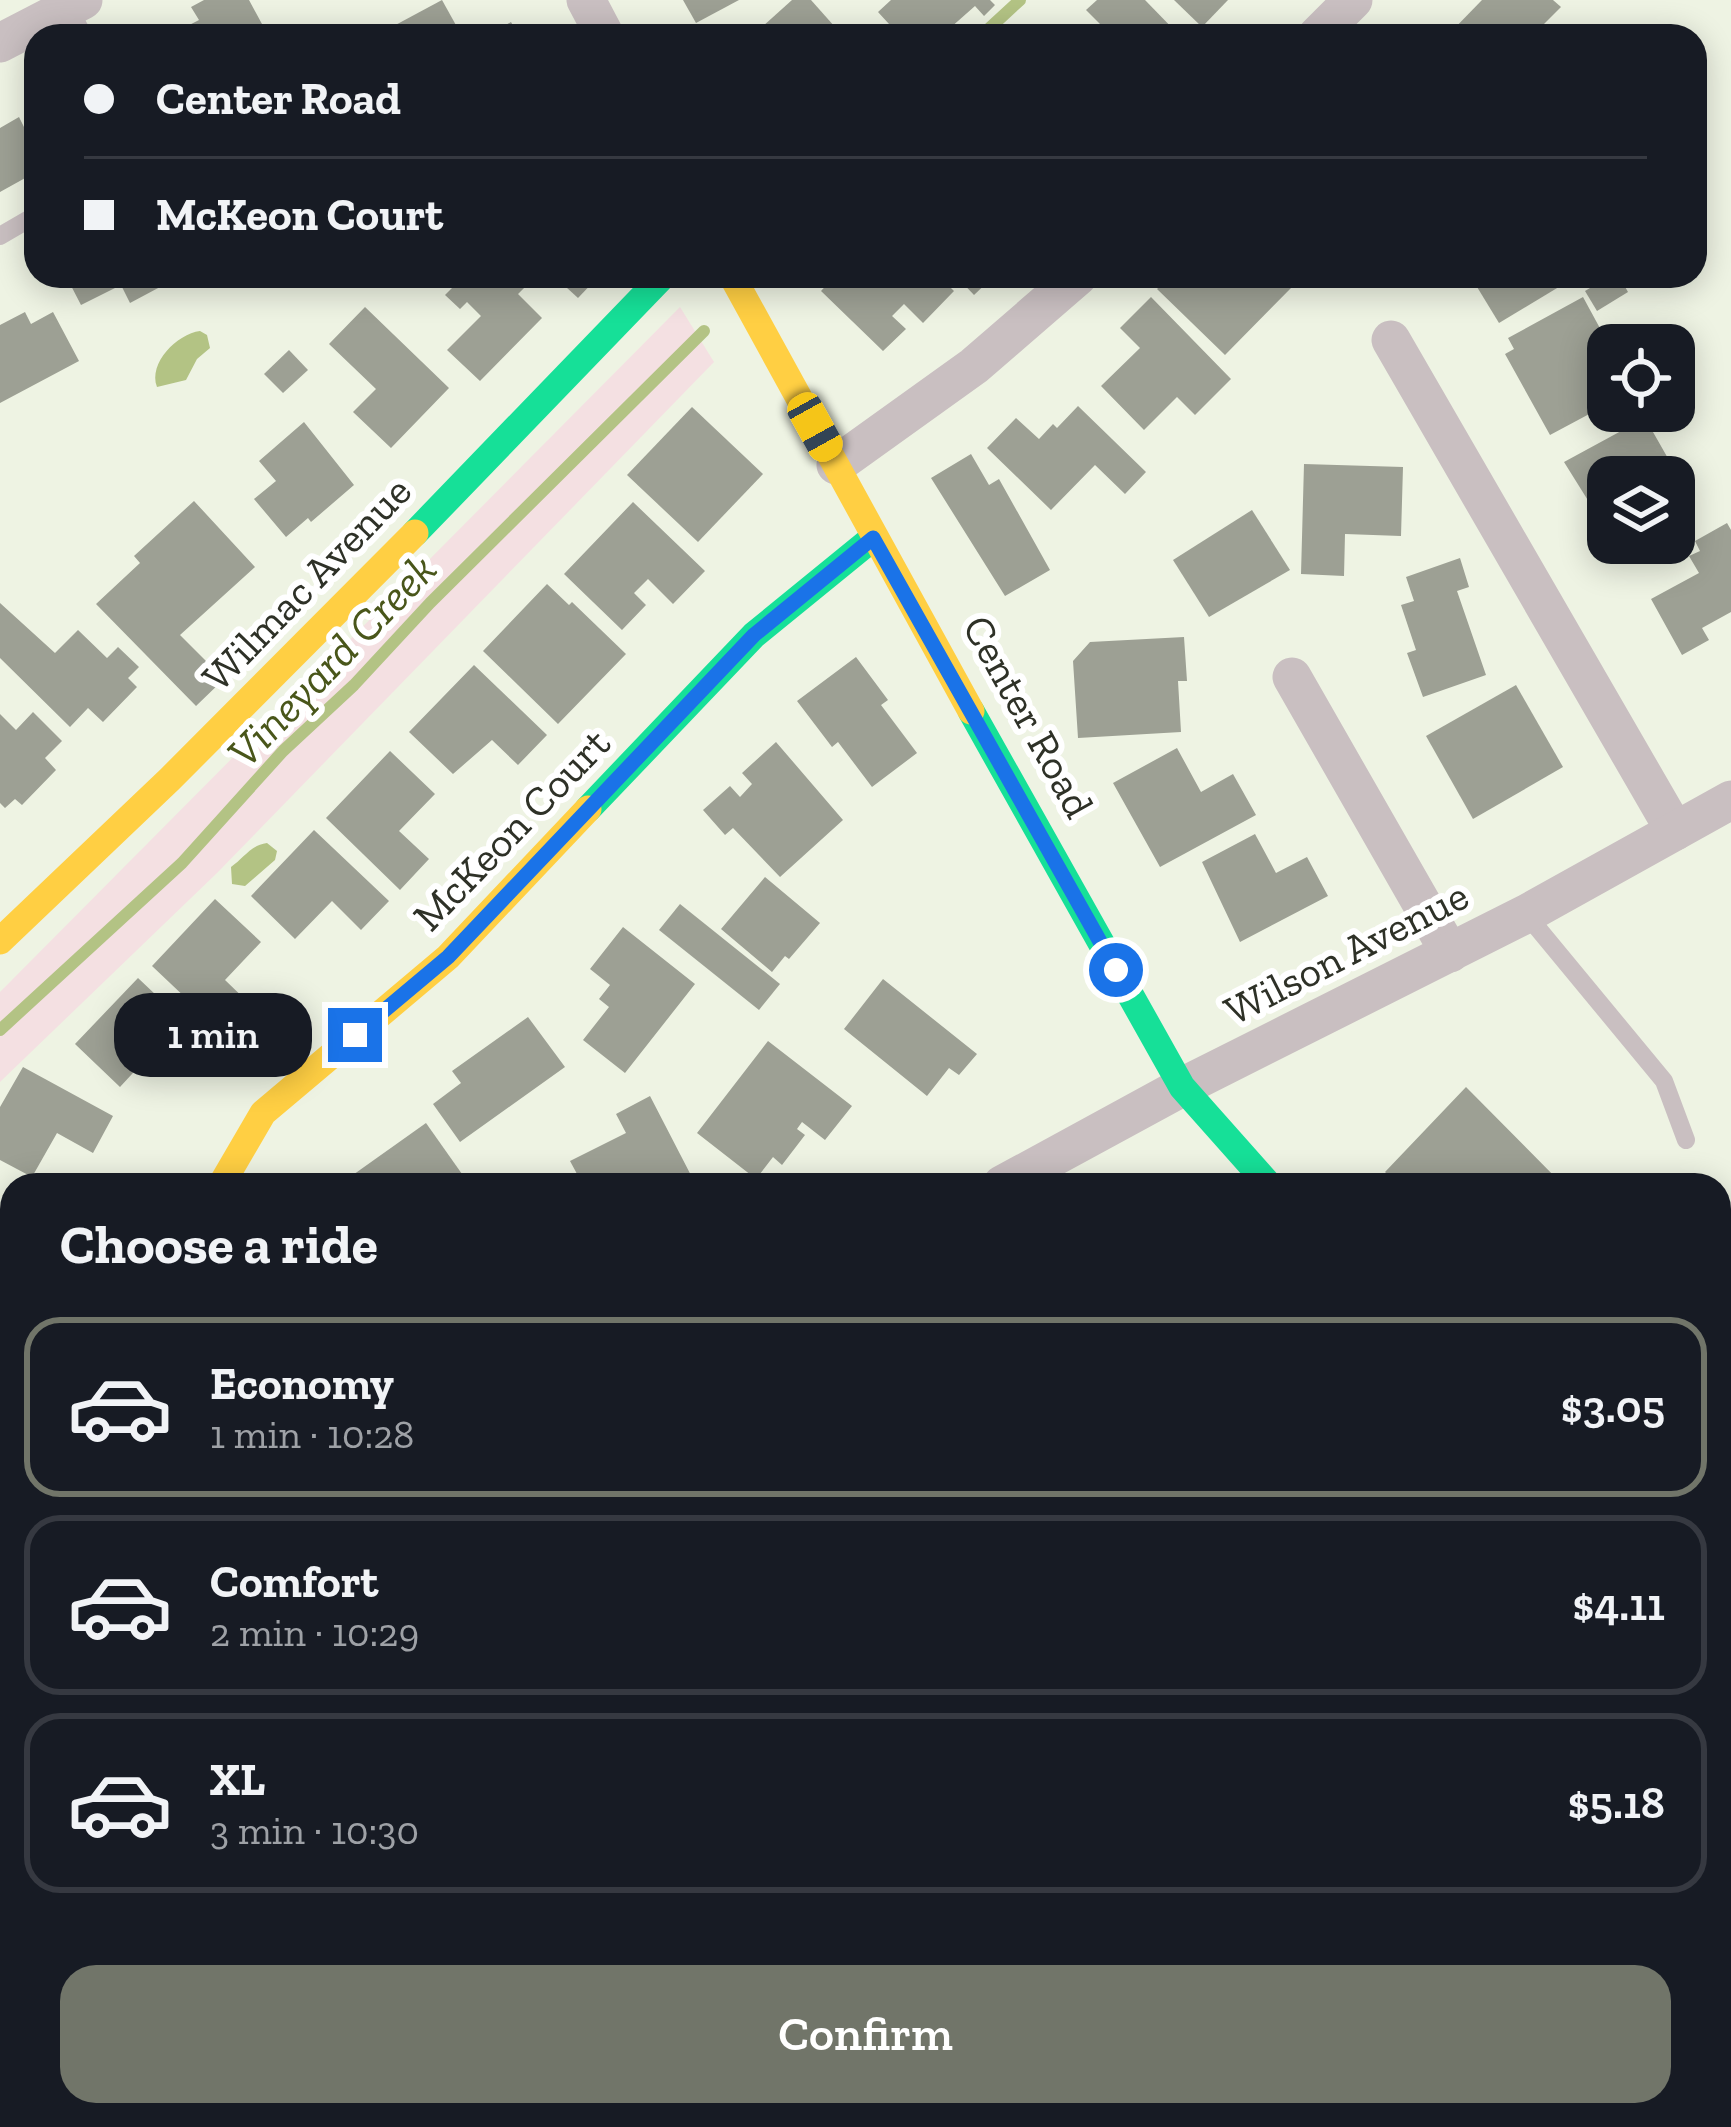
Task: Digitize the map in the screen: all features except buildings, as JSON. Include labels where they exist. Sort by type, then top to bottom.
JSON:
[{"type":"street","points":[[1330,24],[1353,0]]},
{"type":"street","name":"Wilmac Avenue","points":[[0,941],[212,739],[651,288]]},
{"type":"street","name":"Center Road","points":[[739,288],[873,538],[1182,1088],[1258,1173]]},
{"type":"street","points":[[836,465],[974,366],[1064,288]]},
{"type":"street","points":[[1391,340],[1675,831]]},
{"type":"street","name":"McKeon Court","points":[[227,1173],[263,1113],[448,957],[754,635],[873,538]]},
{"type":"street","points":[[1292,677],[1450,953]]},
{"type":"street","name":"Wilson Avenue","points":[[1024,1173],[1526,914],[1731,800]]},
{"type":"lane","points":[[1526,914],[1664,1082],[1686,1140]]},
{"type":"shaded area","points":[[680,307],[714,362],[217,873],[0,1082],[0,992]]},
{"type":"shaded area","points":[[200,331],[207,335],[210,348],[197,359],[186,380],[157,387],[157,369],[167,351]]},
{"type":"shaded area","points":[[267,843],[277,851],[275,860],[245,886],[232,884],[231,867]]},
{"type":"waterway","name":"Vineyard Creek","points":[[994,24],[1020,0]]},
{"type":"waterway","name":"Vineyard Creek","points":[[0,1030],[182,863],[283,751],[704,331]]},
{"type":"traffic: fast","points":[[415,533],[651,288]]},
{"type":"traffic: fast","points":[[588,809],[754,635],[873,538]]},
{"type":"traffic: fast","points":[[971,711],[1182,1087],[1258,1173]]},
{"type":"traffic: slow","points":[[739,288],[971,711]]},
{"type":"traffic: slow","points":[[0,941],[170,779],[415,533]]},
{"type":"traffic: slow","points":[[228,1173],[263,1113],[448,957],[588,809]]},
{"type":"route","points":[[355,1035],[448,957],[754,635],[873,538],[1116,970]]}]
